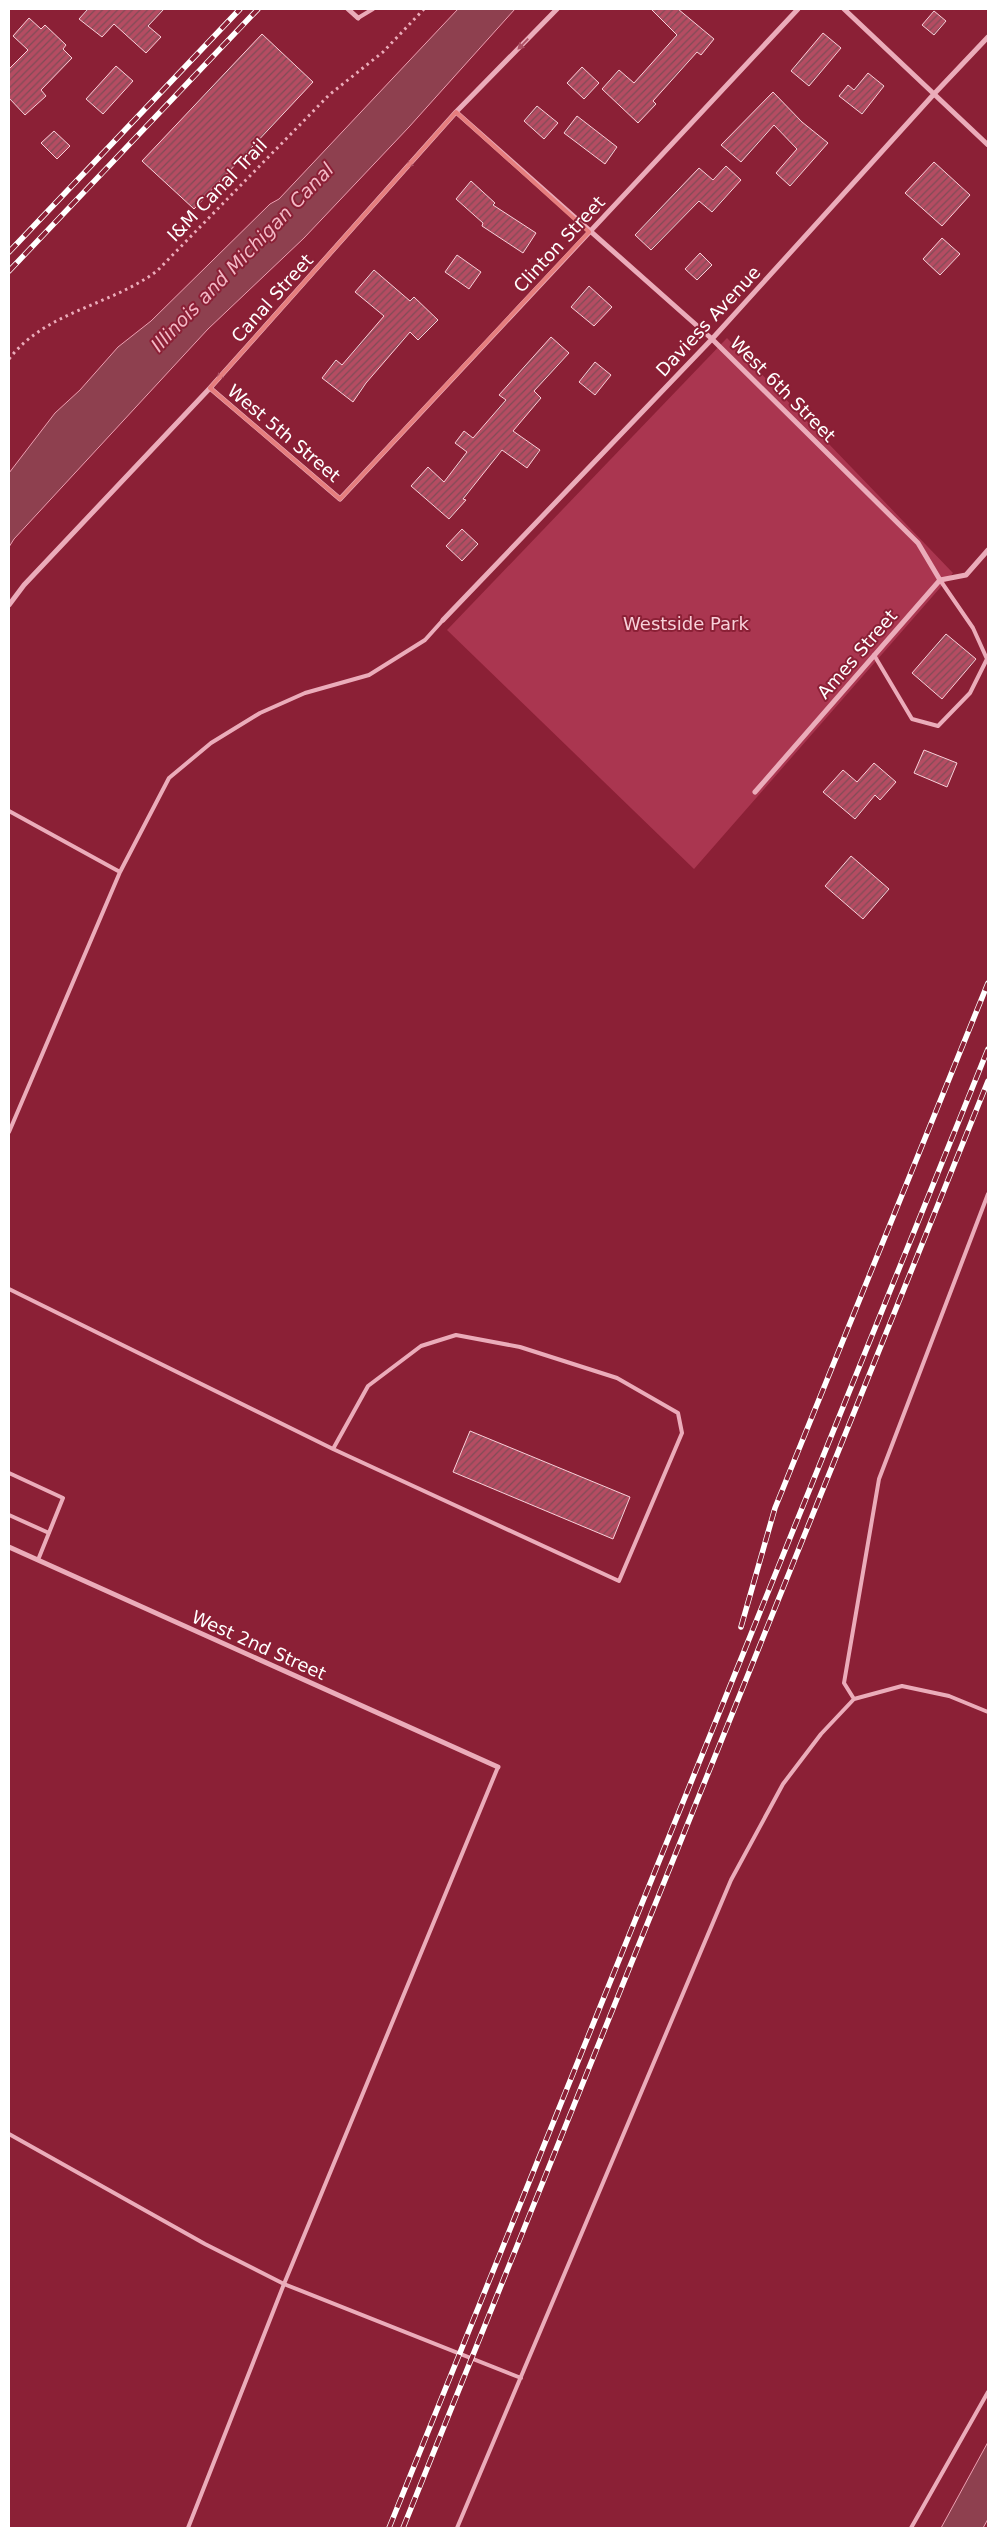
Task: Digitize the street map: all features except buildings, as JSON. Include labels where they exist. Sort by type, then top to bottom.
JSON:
[{"type":"street","points":[[348,9],[358,18]]},
{"type":"street","name":"Canal Street","points":[[9,606],[37,571],[210,388],[456,112],[557,9]]},
{"type":"street","name":"Clinton Street","points":[[340,499],[798,9]]},
{"type":"street","points":[[844,9],[988,145]]},
{"type":"street","name":"Daviess Avenue","points":[[443,620],[712,339],[988,37]]},
{"type":"street","name":"West 6th Street","points":[[456,112],[589,232],[712,339],[918,542],[940,580]]},
{"type":"street","name":"West 5th Street","points":[[210,388],[340,499]]},
{"type":"street","points":[[940,580],[966,575],[988,550]]},
{"type":"street","name":"Ames Street","points":[[755,792],[940,580]]},
{"type":"street","name":"West 2nd Street","points":[[9,1547],[498,1767]]},
{"type":"lane","points":[[358,18],[373,9]]},
{"type":"lane","points":[[874,655],[912,719],[938,726],[970,693],[987,659],[973,628],[940,580]]},
{"type":"lane","points":[[9,1132],[120,872],[169,778],[211,743],[260,713],[305,693],[369,675],[425,640],[443,620]]},
{"type":"lane","points":[[9,811],[120,872]]},
{"type":"lane","points":[[854,1699],[844,1683],[879,1479],[988,1194]]},
{"type":"lane","points":[[9,1289],[333,1448],[619,1581],[682,1433],[678,1413],[617,1378],[520,1347],[456,1335],[420,1346],[368,1386],[333,1448]]},
{"type":"lane","points":[[9,1473],[63,1498],[38,1560]]},
{"type":"lane","points":[[9,1515],[49,1533]]},
{"type":"lane","points":[[457,2528],[731,1880],[783,1784],[821,1734],[854,1699],[902,1686],[949,1696],[988,1712]]},
{"type":"lane","points":[[188,2528],[284,2284],[498,1767]]},
{"type":"lane","points":[[9,2134],[205,2244],[284,2284],[521,2378]]},
{"type":"lane","points":[[911,2528],[988,2392]]},
{"type":"path","name":"I&M Canal Trail","points":[[9,359],[32,334],[81,307],[140,283],[157,271],[329,94],[383,52],[424,9]]},
{"type":"highlighted area","points":[[456,112],[589,232],[340,499],[210,388]]},
{"type":"green space","name":"Westside Park","points":[[727,338],[953,573],[694,869],[447,630]]},
{"type":"water","name":"Illinois and Michigan Canal","points":[[458,9],[515,9],[409,127],[304,238],[208,329],[14,539],[9,547],[9,473],[55,413],[80,390],[118,347],[151,321],[270,204],[279,199]]},
{"type":"water","points":[[988,2442],[988,2519],[983,2528],[941,2528]]},
{"type":"railway","points":[[9,252],[240,9]]},
{"type":"railway","points":[[9,271],[258,9]]},
{"type":"railway","points":[[741,1627],[775,1508],[988,983]]},
{"type":"railway","points":[[389,2528],[988,1049]]},
{"type":"railway","points":[[403,2528],[988,1081]]}]
